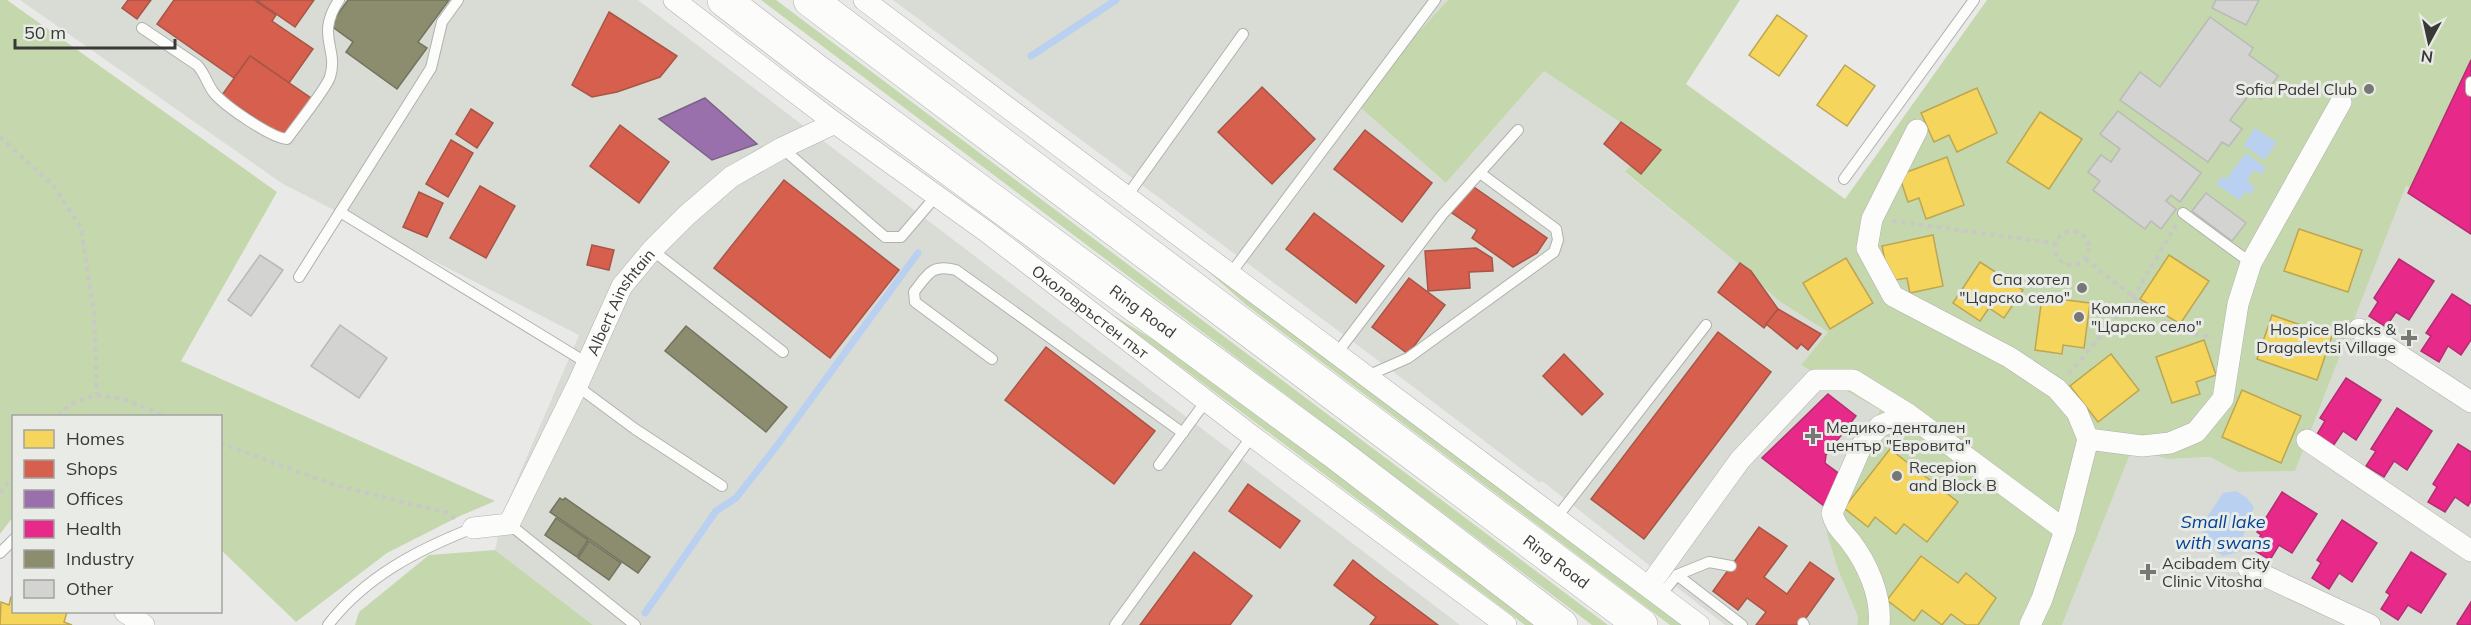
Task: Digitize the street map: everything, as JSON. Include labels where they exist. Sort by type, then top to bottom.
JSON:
[{"type":"highway","name":"Ring Road","points":[[724,0],[828,80],[1336,453],[1561,625]]},
{"type":"highway","name":"Ring Road","points":[[810,0],[1641,625]]},
{"type":"street","name":"Околовръстен път","points":[[674,0],[835,123],[987,232],[1252,436],[1506,625]]},
{"type":"street","points":[[864,0],[1232,273],[1699,625]]},
{"type":"street","points":[[2088,438],[2142,446],[2170,443],[2196,432],[2223,399],[2238,304],[2251,263],[2341,102]]},
{"type":"street","name":"Albert Ainshtain","points":[[509,524],[577,386],[622,286],[652,250],[687,215],[731,177],[782,148],[835,123]]},
{"type":"street","points":[[1917,130],[1872,219],[1867,248],[1893,296],[2009,357],[2056,389],[2077,412],[2088,438],[2065,530],[2042,600],[2030,625]]},
{"type":"street","points":[[2359,329],[2471,402]]},
{"type":"street","points":[[1655,591],[1740,459],[1815,380],[1853,380],[1908,414],[2065,530]]},
{"type":"street","points":[[1879,625],[1874,586],[1850,541],[1835,525],[1832,513],[1862,445],[1880,426],[1908,414]]},
{"type":"street","points":[[2307,440],[2471,551]]},
{"type":"street","points":[[473,528],[509,524]]},
{"type":"street","points":[[2248,568],[2370,625]]},
{"type":"street","points":[[126,613],[144,625]]},
{"type":"lane","points":[[142,28],[197,65],[204,72],[216,96],[266,132],[287,139],[330,77],[327,24],[330,13],[339,0]]},
{"type":"lane","points":[[299,277],[431,68],[438,31],[458,0]]},
{"type":"lane","points":[[1232,273],[1435,0]]},
{"type":"lane","points":[[1844,180],[1974,0]]},
{"type":"lane","points":[[1127,196],[1243,34]]},
{"type":"lane","points":[[2471,81],[2471,92]]},
{"type":"lane","points":[[1337,353],[1442,216],[1518,130]]},
{"type":"lane","points":[[782,148],[885,237],[901,237],[936,196]]},
{"type":"lane","points":[[1367,376],[1408,358],[1554,252],[1558,240],[1556,229],[1480,173]]},
{"type":"lane","points":[[340,212],[587,363]]},
{"type":"lane","points":[[2183,213],[2251,263]]},
{"type":"lane","points":[[652,250],[783,352]]},
{"type":"lane","points":[[992,359],[915,302],[914,292],[929,272],[941,267],[956,270],[1182,433]]},
{"type":"lane","points":[[1557,517],[1706,325]]},
{"type":"lane","points":[[577,386],[635,429],[722,486]]},
{"type":"lane","points":[[1160,465],[1206,401]]},
{"type":"lane","points":[[1115,625],[1252,436]]},
{"type":"lane","points":[[509,524],[635,625]]},
{"type":"lane","points":[[328,625],[368,584],[398,562],[427,546],[473,528]]},
{"type":"lane","points":[[0,553],[12,540]]},
{"type":"lane","points":[[1655,591],[1677,575],[1709,562],[1731,566]]},
{"type":"lane","points":[[1677,575],[1742,625]]},
{"type":"path","points":[[0,137],[53,185],[81,228],[94,313],[97,395]]},
{"type":"path","points":[[2056,389],[2134,296],[2183,213]]},
{"type":"path","points":[[1872,219],[2054,243]]},
{"type":"path","points":[[2068,230],[2078,231],[2089,245],[2085,259],[2075,265],[2063,263],[2056,255],[2054,243],[2062,233],[2068,230]]},
{"type":"path","points":[[2085,259],[2179,332],[2232,340]]},
{"type":"path","points":[[60,415],[78,401],[97,395],[122,398],[160,415]]},
{"type":"path","points":[[222,444],[334,485],[447,513],[473,528]]},
{"type":"path","points":[[0,493],[12,478]]},
{"type":"shaded area","points":[[20,0],[638,0],[1460,625],[593,625],[495,550],[504,510],[579,335],[283,184]]},
{"type":"shaded area","points":[[893,0],[1448,0],[1354,102],[1446,183],[1544,71],[1651,143],[1625,173],[1736,262],[1779,301],[1828,332],[1801,365],[1880,410],[1829,510],[1839,572],[1858,617],[1857,625],[1725,625],[1542,481],[1540,483]]},
{"type":"shaded area","name":"Hospice Blocks & Dragalevtsi Village","points":[[2406,186],[2471,228],[2471,625],[2062,625],[2132,448],[2168,459],[2210,457],[2238,472],[2295,470]]},
{"type":"green space","points":[[0,0],[7,0],[277,192],[181,361],[495,501],[387,553],[296,622],[222,551],[222,415],[12,415],[12,518],[0,534]]},
{"type":"green space","points":[[761,0],[776,0],[1608,625],[1592,625]]},
{"type":"green space","name":"Комплекс \"Царско село\"","points":[[1448,0],[1740,0],[1686,84],[1845,199],[1987,0],[2471,0],[2471,228],[2406,186],[2295,471],[2238,472],[2210,457],[2168,459],[2132,449],[2062,625],[1857,625],[1858,617],[1839,572],[1827,534],[1829,510],[1880,410],[1801,365],[1828,332],[1779,301],[1736,262],[1625,172],[1651,143],[1544,71],[1446,183],[1354,102]]},
{"type":"green space","points":[[1165,233],[1686,625],[1670,625],[1245,304]]},
{"type":"green space","points":[[1108,312],[1195,365],[1540,625],[1525,625]]},
{"type":"green space","points":[[495,550],[593,625],[355,625],[359,612],[429,555]]},
{"type":"water","points":[[2255,128],[2277,143],[2264,160],[2244,145]]},
{"type":"water","points":[[2246,153],[2266,168],[2261,174],[2254,170],[2247,181],[2255,188],[2250,195],[2246,191],[2239,200],[2216,184],[2222,177],[2226,179]]},
{"type":"water","name":"Small lake with swans","points":[[2236,491],[2247,498],[2254,507],[2243,536],[2242,551],[2223,556],[2206,540],[2203,526],[2223,493]]},
{"type":"building: Homes","points":[[1777,15],[1807,36],[1779,76],[1749,55]]},
{"type":"building: Homes","points":[[1845,65],[1875,86],[1847,126],[1817,105]]},
{"type":"building: Homes","points":[[1977,88],[1997,133],[1957,152],[1949,135],[1934,142],[1921,113]]},
{"type":"building: Homes","points":[[2040,112],[2082,139],[2049,189],[2007,162]]},
{"type":"building: Homes","points":[[1947,157],[1964,205],[1926,219],[1919,198],[1908,202],[1899,175]]},
{"type":"building: Homes","points":[[2299,229],[2362,250],[2348,292],[2284,271]]},
{"type":"building: Homes","points":[[1933,235],[1943,286],[1910,293],[1907,278],[1889,281],[1882,246]]},
{"type":"building: Homes","points":[[2169,255],[2209,281],[2180,324],[2140,299]]},
{"type":"building: Homes","points":[[1846,258],[1873,303],[1830,329],[1803,283]]},
{"type":"building: Homes","points":[[1980,262],[2023,290],[2004,318],[1989,308],[1980,321],[1953,303]]},
{"type":"building: Homes","points":[[2042,297],[2090,303],[2084,348],[2063,345],[2062,354],[2035,350]]},
{"type":"building: Homes","points":[[2272,315],[2332,336],[2317,380],[2257,359]]},
{"type":"building: Homes","points":[[2204,340],[2216,375],[2196,382],[2200,394],[2172,403],[2156,357]]},
{"type":"building: Homes","points":[[2111,354],[2139,390],[2098,422],[2070,386]]},
{"type":"building: Homes","points":[[2242,390],[2301,416],[2281,463],[2222,437]]},
{"type":"building: Homes","name":"Recepion and Block B","points":[[1890,449],[1958,502],[1927,542],[1904,524],[1896,534],[1875,517],[1868,527],[1844,508]]},
{"type":"building: Homes","points":[[1921,556],[1958,583],[1966,573],[1996,598],[1978,625],[1966,625],[1951,614],[1942,625],[1922,610],[1914,621],[1887,600]]},
{"type":"building: Homes","points":[[11,597],[12,613],[67,613],[64,622],[72,625],[0,625],[1,602],[9,605]]},
{"type":"building: Shops","points":[[128,0],[151,0],[137,19],[122,8]]},
{"type":"building: Shops","points":[[174,0],[254,0],[276,15],[272,21],[313,49],[289,83],[250,56],[234,78],[157,24]]},
{"type":"building: Shops","points":[[256,0],[314,0],[295,27]]},
{"type":"building: Shops","points":[[609,12],[677,56],[660,77],[617,92],[592,97],[572,85]]},
{"type":"building: Shops","points":[[250,56],[311,98],[284,138],[222,95]]},
{"type":"building: Shops","points":[[1262,87],[1315,139],[1272,184],[1218,132]]},
{"type":"building: Shops","points":[[471,109],[493,123],[477,148],[456,134]]},
{"type":"building: Shops","points":[[1621,122],[1661,150],[1641,174],[1604,144]]},
{"type":"building: Shops","points":[[620,125],[669,162],[639,203],[590,166]]},
{"type":"building: Shops","points":[[1365,130],[1432,183],[1402,222],[1334,169]]},
{"type":"building: Shops","points":[[451,140],[473,153],[448,197],[426,184]]},
{"type":"building: Shops","points":[[784,180],[899,270],[830,358],[714,268]]},
{"type":"building: Shops","points":[[1471,185],[1547,238],[1537,253],[1513,267],[1472,238],[1477,230],[1452,213]]},
{"type":"building: Shops","points":[[480,186],[515,206],[486,258],[450,238]]},
{"type":"building: Shops","points":[[419,192],[443,203],[427,237],[403,227]]},
{"type":"building: Shops","points":[[1314,213],[1384,266],[1356,303],[1286,249]]},
{"type":"building: Shops","points":[[592,245],[614,250],[609,270],[587,265]]},
{"type":"building: Shops","points":[[1476,248],[1492,258],[1493,271],[1469,272],[1470,288],[1428,291],[1425,251]]},
{"type":"building: Shops","points":[[1740,263],[1751,271],[1778,309],[1764,328],[1718,292]]},
{"type":"building: Shops","points":[[1409,278],[1445,305],[1408,354],[1372,327]]},
{"type":"building: Shops","points":[[1778,309],[1821,334],[1808,350],[1801,344],[1797,349],[1766,324]]},
{"type":"building: Shops","points":[[1718,332],[1771,372],[1644,539],[1591,499]]},
{"type":"building: Shops","points":[[1046,347],[1155,431],[1114,484],[1005,400]]},
{"type":"building: Shops","points":[[1564,354],[1603,394],[1582,415],[1543,376]]},
{"type":"building: Shops","points":[[1248,484],[1300,521],[1280,548],[1229,511]]},
{"type":"building: Shops","points":[[1759,527],[1787,546],[1764,577],[1787,594],[1810,562],[1834,579],[1801,625],[1756,625],[1766,612],[1747,598],[1738,610],[1713,591]]},
{"type":"building: Shops","points":[[1194,552],[1252,596],[1230,625],[1140,625]]},
{"type":"building: Shops","points":[[1353,560],[1438,625],[1370,625],[1376,617],[1334,585]]},
{"type":"building: Offices","points":[[705,98],[757,144],[712,160],[659,119]]},
{"type":"building: Health","points":[[2471,60],[2471,234],[2408,193]]},
{"type":"building: Health","points":[[2399,259],[2434,281],[2409,320],[2396,312],[2386,327],[2369,316],[2378,302],[2374,298]]},
{"type":"building: Health","points":[[2452,294],[2471,306],[2471,340],[2461,355],[2448,346],[2439,362],[2421,351],[2431,336],[2426,333]]},
{"type":"building: Health","points":[[2346,378],[2381,400],[2356,440],[2343,431],[2333,446],[2316,436],[2325,421],[2320,418]]},
{"type":"building: Health","name":"Медико-дентален център \"Евровита\"","points":[[1828,394],[1856,416],[1826,455],[1825,463],[1845,478],[1824,506],[1762,458]]},
{"type":"building: Health","points":[[2397,408],[2432,431],[2407,470],[2394,461],[2384,477],[2366,466],[2376,451],[2371,449]]},
{"type":"building: Health","points":[[2458,444],[2471,452],[2471,501],[2468,506],[2455,497],[2445,512],[2428,502],[2437,487],[2433,484]]},
{"type":"building: Health","points":[[2282,492],[2317,514],[2292,553],[2279,545],[2270,560],[2252,549],[2261,535],[2257,532]]},
{"type":"building: Health","points":[[2342,520],[2377,543],[2352,582],[2339,573],[2329,589],[2312,578],[2321,563],[2317,560]]},
{"type":"building: Health","points":[[2411,552],[2446,574],[2421,613],[2408,605],[2398,620],[2381,609],[2390,595],[2386,592]]},
{"type":"building: Health","points":[[2471,602],[2471,625],[2458,625],[2457,624]]},
{"type":"building: Industry","points":[[348,0],[449,0],[418,42],[427,48],[397,89],[346,52],[353,42],[330,25]]},
{"type":"building: Industry","points":[[686,326],[787,407],[766,432],[665,351]]},
{"type":"building: Industry","points":[[560,498],[563,500],[565,498],[650,557],[638,573],[550,512]]},
{"type":"building: Industry","points":[[556,518],[588,540],[577,557],[545,535]]},
{"type":"building: Industry","points":[[589,541],[621,563],[609,580],[578,558]]},
{"type":"building: Other","points":[[2216,0],[2259,0],[2246,25],[2212,8]]},
{"type":"building: Other","points":[[2210,17],[2253,48],[2249,55],[2278,76],[2261,99],[2251,92],[2230,120],[2242,129],[2229,146],[2222,142],[2208,162],[2120,100],[2140,72],[2160,87]]},
{"type":"building: Other","points":[[2118,111],[2201,173],[2180,202],[2171,195],[2166,201],[2176,209],[2161,229],[2151,221],[2145,229],[2093,190],[2100,181],[2088,172],[2101,155],[2111,162],[2120,149],[2100,134]]},
{"type":"building: Other","points":[[2206,193],[2246,223],[2232,241],[2192,211]]},
{"type":"building: Other","points":[[260,255],[283,270],[251,316],[228,300]]},
{"type":"building: Other","points":[[340,325],[387,358],[359,398],[311,366]]},
{"type":"waterway","points":[[1031,56],[1116,0]]},
{"type":"waterway","points":[[645,613],[716,511],[736,498],[776,447],[918,253]]},
{"type":"place","name":"Sofia Padel Club","points":[[2369,89]]},
{"type":"place","name":"Спа хотел \"Царско село\"","points":[[2082,288]]},
{"type":"place","name":"Комплекс \"Царско село\"","points":[[2079,317]]},
{"type":"place","name":"Hospice Blocks & Dragalevtsi Village","points":[[2409,338]]},
{"type":"place","name":"Медико-дентален център \"Евровита\"","points":[[1813,436]]},
{"type":"place","name":"Recepion and Block B","points":[[1897,476]]},
{"type":"place","name":"Acibadem City Clinic Vitosha","points":[[2148,572]]}]
